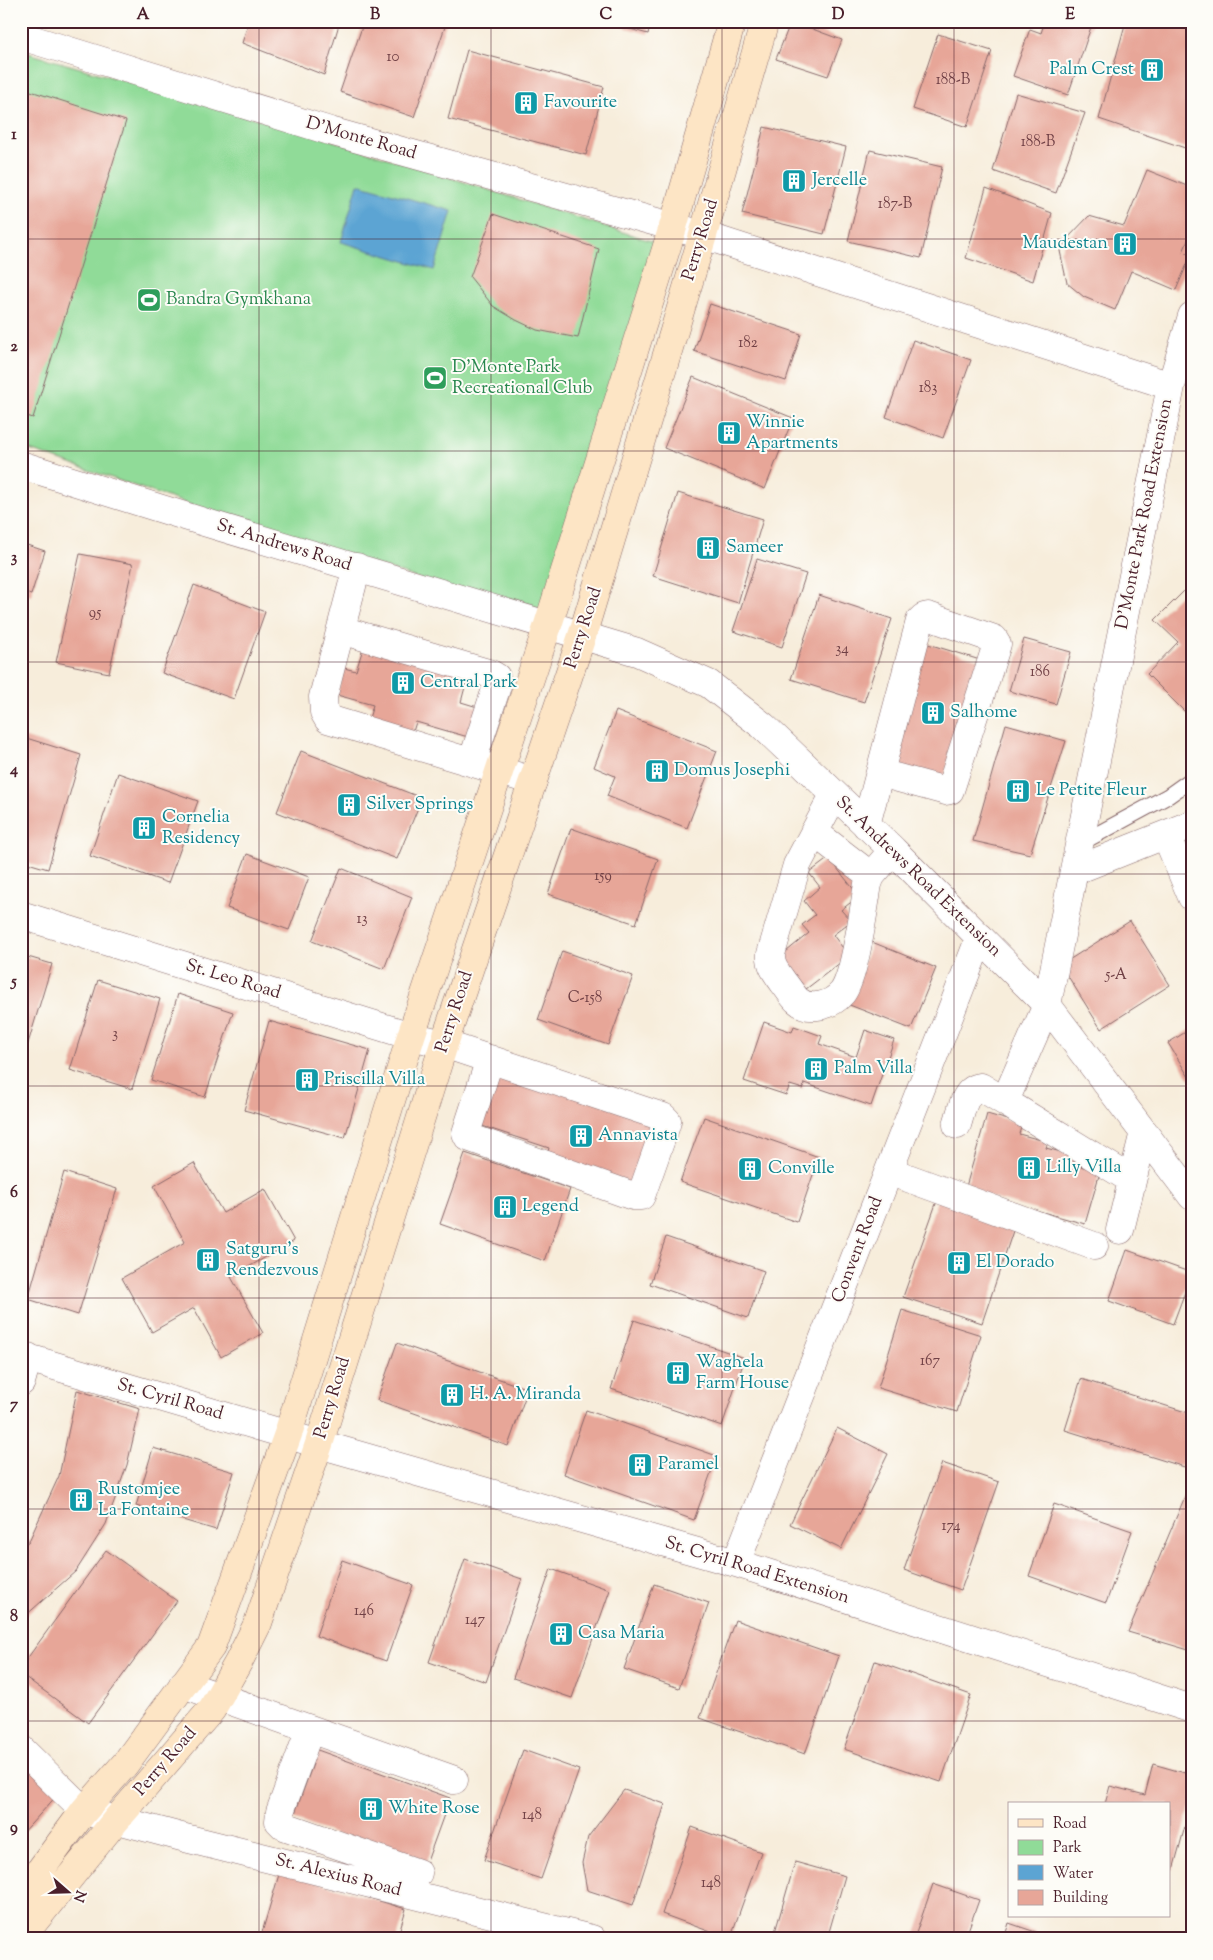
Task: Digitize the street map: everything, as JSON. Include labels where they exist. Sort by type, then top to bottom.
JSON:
[{"type":"main road","name":"Perry Road","points":[[21,1896],[84,1811],[125,1764],[211,1647],[288,1434],[411,1036],[548,625],[673,227],[732,21]]},
{"type":"main road","name":"Perry Road","points":[[21,1938],[116,1820],[212,1709],[258,1623],[319,1444],[444,1044],[582,636],[703,235],[765,21]]},
{"type":"street","name":"D'Monte Road","points":[[21,36],[330,131],[703,235]]},
{"type":"street","name":"D'Monte Park Road Extension","points":[[703,235],[1171,386],[1047,1005],[1005,1101]]},
{"type":"street","points":[[1171,386],[1192,316]]},
{"type":"street","name":"St. Andrews Road","points":[[21,464],[582,636]]},
{"type":"street","points":[[357,568],[323,697],[324,712],[328,719],[533,780]]},
{"type":"street","points":[[866,826],[920,621],[928,616],[994,639],[997,644],[950,790],[946,791],[880,773]]},
{"type":"street","points":[[341,630],[496,677],[497,686],[472,762]]},
{"type":"street","name":"St. Andrews Road Extension","points":[[582,636],[637,652],[709,684],[763,726],[893,850],[1047,1005],[1144,1132],[1189,1186]]},
{"type":"street","points":[[834,795],[797,866],[771,961],[774,969],[797,1000],[803,1004],[823,1005],[832,1002],[843,992],[852,970],[871,876],[893,850]]},
{"type":"street","points":[[1074,871],[1192,824]]},
{"type":"street","points":[[814,832],[871,876]]},
{"type":"street","points":[[1166,835],[1192,897]]},
{"type":"street","name":"St. Leo Road","points":[[21,915],[411,1036],[444,1044],[490,1059],[666,1119],[666,1125],[641,1196],[632,1196],[468,1137],[466,1133],[490,1059]]},
{"type":"street","name":"Convent Road","points":[[736,1563],[980,937]]},
{"type":"street","points":[[957,1125],[968,1092],[973,1088],[981,1087],[1132,1180]]},
{"type":"street","points":[[1120,1230],[1144,1132]]},
{"type":"street","points":[[889,1171],[1094,1246]]},
{"type":"street","name":"St. Cyril Road","points":[[24,1365],[288,1434],[319,1444]]},
{"type":"street","name":"St. Cyril Road Extension","points":[[319,1444],[736,1563],[1192,1709]]},
{"type":"street","points":[[183,1684],[454,1780]]},
{"type":"street","points":[[310,1729],[280,1812],[279,1820],[284,1826],[408,1878]]},
{"type":"street","points":[[21,1749],[84,1811]]},
{"type":"street","name":"St. Alexius Road","points":[[84,1811],[116,1820],[408,1878],[592,1939]]},
{"type":"lane","points":[[1079,844],[1168,796],[1192,779]]},
{"type":"green space","points":[[21,51],[327,139],[661,244],[539,617],[211,512],[21,447]]},
{"type":"water","points":[[358,184],[452,211],[434,270],[341,242]]},
{"type":"building","points":[[175,21],[189,21],[188,26]]},
{"type":"building","points":[[249,21],[340,21],[324,75],[242,43]]},
{"type":"building","points":[[364,21],[447,21],[414,117],[340,92]]},
{"type":"building","points":[[601,21],[651,21],[648,34]]},
{"type":"building","points":[[791,21],[842,40],[828,76],[776,59]]},
{"type":"building","points":[[1045,21],[1093,21],[1068,95],[1013,76],[1030,29],[1041,33]]},
{"type":"building","name":"Palm Crest","points":[[1126,21],[1192,21],[1191,150],[1099,119]]},
{"type":"building","points":[[938,34],[992,51],[967,127],[913,109]]},
{"type":"building","name":"Favourite","points":[[467,50],[604,87],[586,155],[448,119]]},
{"type":"building","points":[[21,88],[126,121],[33,418],[21,414]]},
{"type":"building","points":[[1016,93],[1085,113],[1056,193],[993,171]]},
{"type":"building","name":"Jercelle","points":[[764,127],[846,147],[824,234],[742,214]]},
{"type":"building","points":[[870,150],[942,167],[921,258],[848,241]]},
{"type":"building","name":"Maudestan","points":[[1147,170],[1192,188],[1192,231],[1183,252],[1191,255],[1176,290],[1131,271],[1115,310],[1084,297],[1067,283],[1060,251],[1068,238],[1089,216],[1124,226]]},
{"type":"building","points":[[986,188],[1052,213],[1033,281],[966,258]]},
{"type":"building","name":"D'Monte Park Recreational Club","points":[[493,214],[599,249],[578,338],[537,330],[516,320],[493,306],[470,277]]},
{"type":"building","points":[[710,304],[801,334],[786,381],[694,351]]},
{"type":"building","points":[[913,340],[971,360],[943,438],[886,417]]},
{"type":"building","name":"Winnie Apartments","points":[[693,377],[793,418],[765,489],[664,448]]},
{"type":"building","name":"Sameer","points":[[678,493],[763,519],[738,603],[653,576]]},
{"type":"building","points":[[21,543],[45,551],[31,595],[21,592]]},
{"type":"building","points":[[80,554],[133,564],[109,673],[56,662]]},
{"type":"building","points":[[757,559],[806,574],[782,647],[733,631]]},
{"type":"building","points":[[194,585],[265,612],[234,699],[162,673]]},
{"type":"building","points":[[1188,587],[1192,591],[1192,719],[1147,674],[1178,642],[1155,620]]},
{"type":"building","points":[[819,595],[892,619],[864,702],[791,679]]},
{"type":"building","points":[[1024,639],[1071,652],[1056,704],[1009,691]]},
{"type":"building","name":"Central Park","points":[[365,642],[469,672],[461,702],[484,709],[475,739],[416,722],[411,738],[367,725],[373,705],[337,695],[344,668],[356,671]]},
{"type":"building","name":"Salhome","points":[[925,643],[980,660],[942,784],[886,767]]},
{"type":"building","name":"Domus Josephi","points":[[616,711],[717,751],[687,828],[607,796],[615,776],[594,767]]},
{"type":"building","name":"Le Petite Fleur","points":[[1006,724],[1066,741],[1030,854],[973,841]]},
{"type":"building","points":[[23,737],[81,755],[48,869],[21,861],[21,744]]},
{"type":"building","name":"Silver Springs","points":[[301,751],[422,798],[397,859],[277,812]]},
{"type":"building","name":"Cornelia Residency","points":[[118,773],[198,801],[168,883],[90,856]]},
{"type":"building","points":[[571,828],[658,859],[636,924],[548,894]]},
{"type":"building","points":[[247,854],[309,877],[289,930],[227,908]]},
{"type":"building","points":[[829,858],[859,896],[841,910],[851,921],[833,935],[849,956],[806,989],[781,956],[809,933],[802,925],[815,915],[804,901],[820,887],[809,873]]},
{"type":"building","points":[[341,868],[412,897],[384,969],[312,941]]},
{"type":"building","points":[[1130,921],[1170,985],[1101,1029],[1061,965]]},
{"type":"building","points":[[872,942],[936,968],[911,1029],[847,1004]]},
{"type":"building","points":[[562,951],[633,976],[608,1045],[538,1020]]},
{"type":"building","points":[[21,955],[52,964],[23,1060],[21,1059]]},
{"type":"building","points":[[98,980],[160,999],[132,1089],[70,1070]]},
{"type":"building","points":[[178,994],[233,1012],[205,1097],[151,1080]]},
{"type":"building","name":"Priscilla Villa","points":[[269,1021],[370,1050],[345,1138],[244,1110]]},
{"type":"building","name":"Palm Villa","points":[[764,1022],[792,1032],[794,1026],[822,1036],[819,1044],[856,1057],[865,1030],[894,1040],[871,1106],[804,1083],[803,1089],[790,1085],[786,1095],[744,1081]]},
{"type":"building","points":[[1192,1028],[1192,1082],[1168,1043]]},
{"type":"building","name":"Annavista","points":[[494,1068],[654,1120],[632,1188],[545,1160],[549,1148],[476,1124]]},
{"type":"building","name":"Lilly Villa","points":[[987,1114],[1022,1124],[1019,1134],[1048,1142],[1046,1148],[1076,1156],[1073,1164],[1100,1172],[1085,1224],[965,1190]]},
{"type":"building","name":"Conville","points":[[704,1117],[819,1157],[797,1222],[680,1182]]},
{"type":"building","name":"Legend","points":[[465,1153],[570,1189],[545,1261],[440,1224]]},
{"type":"building","name":"Satguru's Rendezvous","points":[[194,1163],[223,1213],[265,1189],[294,1241],[231,1277],[263,1333],[221,1357],[194,1308],[152,1332],[122,1278],[185,1242],[154,1186]]},
{"type":"building","points":[[64,1172],[117,1189],[78,1315],[28,1299]]},
{"type":"building","name":"El Dorado","points":[[938,1198],[1014,1228],[982,1323],[903,1297]]},
{"type":"building","points":[[666,1237],[764,1271],[748,1318],[650,1284]]},
{"type":"building","points":[[1127,1250],[1192,1273],[1173,1324],[1109,1301]]},
{"type":"building","points":[[902,1310],[981,1335],[957,1412],[878,1388]]},
{"type":"building","name":"Waghela Farm House","points":[[634,1320],[745,1358],[722,1426],[611,1389]]},
{"type":"building","name":"H. A. Miranda","points":[[397,1343],[528,1389],[508,1446],[377,1400]]},
{"type":"building","points":[[1081,1379],[1192,1414],[1191,1469],[1065,1430]]},
{"type":"building","name":"Rustomjee La Fontaine","points":[[77,1390],[140,1409],[127,1465],[106,1524],[76,1571],[24,1617],[21,1613],[21,1547],[29,1541],[59,1476]]},
{"type":"building","name":"Paramel","points":[[586,1410],[717,1456],[694,1520],[564,1474]]},
{"type":"building","points":[[837,1428],[888,1454],[841,1549],[790,1524]]},
{"type":"building","points":[[153,1448],[234,1472],[216,1530],[136,1506]]},
{"type":"building","points":[[942,1463],[999,1482],[961,1590],[904,1570]]},
{"type":"building","points":[[1189,1487],[1192,1488],[1192,1651],[1128,1632]]},
{"type":"building","points":[[1054,1504],[1132,1531],[1106,1603],[1029,1576]]},
{"type":"building","points":[[106,1550],[177,1601],[88,1723],[21,1674],[21,1667]]},
{"type":"building","points":[[465,1559],[522,1579],[486,1682],[429,1662]]},
{"type":"building","points":[[342,1560],[413,1585],[386,1661],[316,1636]]},
{"type":"building","name":"Casa Maria","points":[[551,1569],[610,1590],[572,1698],[513,1678]]},
{"type":"building","points":[[654,1584],[709,1603],[679,1688],[624,1669]]},
{"type":"building","points":[[735,1620],[839,1656],[805,1754],[700,1718]]},
{"type":"building","points":[[875,1661],[971,1695],[941,1782],[844,1749]]},
{"type":"building","name":"White Rose","points":[[312,1748],[450,1798],[425,1867],[293,1819],[313,1764],[307,1762]]},
{"type":"building","points":[[523,1750],[579,1770],[541,1879],[484,1860]]},
{"type":"building","points":[[21,1756],[60,1792],[21,1835]]},
{"type":"building","points":[[1153,1764],[1192,1775],[1192,1801],[1173,1870],[1170,1869],[1170,1802],[1106,1802],[1110,1786],[1145,1795]]},
{"type":"building","points":[[624,1790],[665,1804],[633,1905],[587,1890],[582,1863],[588,1837]]},
{"type":"building","points":[[692,1827],[761,1852],[730,1939],[662,1914]]},
{"type":"building","points":[[795,1862],[845,1876],[827,1939],[773,1939]]},
{"type":"building","points":[[280,1871],[406,1909],[397,1939],[270,1939],[261,1936]]},
{"type":"building","points":[[933,1884],[979,1900],[965,1939],[914,1939]]},
{"type":"building","points":[[1009,1923],[1053,1938],[1053,1939],[1004,1939]]},
{"type":"place","name":"Palm Crest","points":[[1152,70]]},
{"type":"place","name":"Favourite","points":[[526,103]]},
{"type":"place","name":"Jercelle","points":[[794,181]]},
{"type":"place","name":"Maudestan","points":[[1125,244]]},
{"type":"place","name":"Bandra Gymkhana","points":[[149,300]]},
{"type":"place","name":"D'Monte Park Recreational Club","points":[[435,378]]},
{"type":"place","name":"Winnie Apartments","points":[[729,433]]},
{"type":"place","name":"Sameer","points":[[708,548]]},
{"type":"place","name":"Central Park","points":[[403,683]]},
{"type":"place","name":"Salhome","points":[[933,713]]},
{"type":"place","name":"Domus Josephi","points":[[657,771]]},
{"type":"place","name":"Le Petite Fleur","points":[[1018,791]]},
{"type":"place","name":"Silver Springs","points":[[349,805]]},
{"type":"place","name":"Cornelia Residency","points":[[144,828]]},
{"type":"place","name":"Palm Villa","points":[[816,1069]]},
{"type":"place","name":"Priscilla Villa","points":[[307,1080]]},
{"type":"place","name":"Annavista","points":[[581,1136]]},
{"type":"place","name":"Lilly Villa","points":[[1029,1168]]},
{"type":"place","name":"Conville","points":[[750,1169]]},
{"type":"place","name":"Legend","points":[[505,1207]]},
{"type":"place","name":"Satguru's Rendezvous","points":[[208,1260]]},
{"type":"place","name":"El Dorado","points":[[959,1263]]},
{"type":"place","name":"Waghela Farm House","points":[[678,1373]]},
{"type":"place","name":"H. A. Miranda","points":[[452,1395]]},
{"type":"place","name":"Paramel","points":[[640,1465]]},
{"type":"place","name":"Rustomjee La Fontaine","points":[[81,1500]]},
{"type":"place","name":"Casa Maria","points":[[561,1634]]},
{"type":"place","name":"White Rose","points":[[371,1809]]}]
